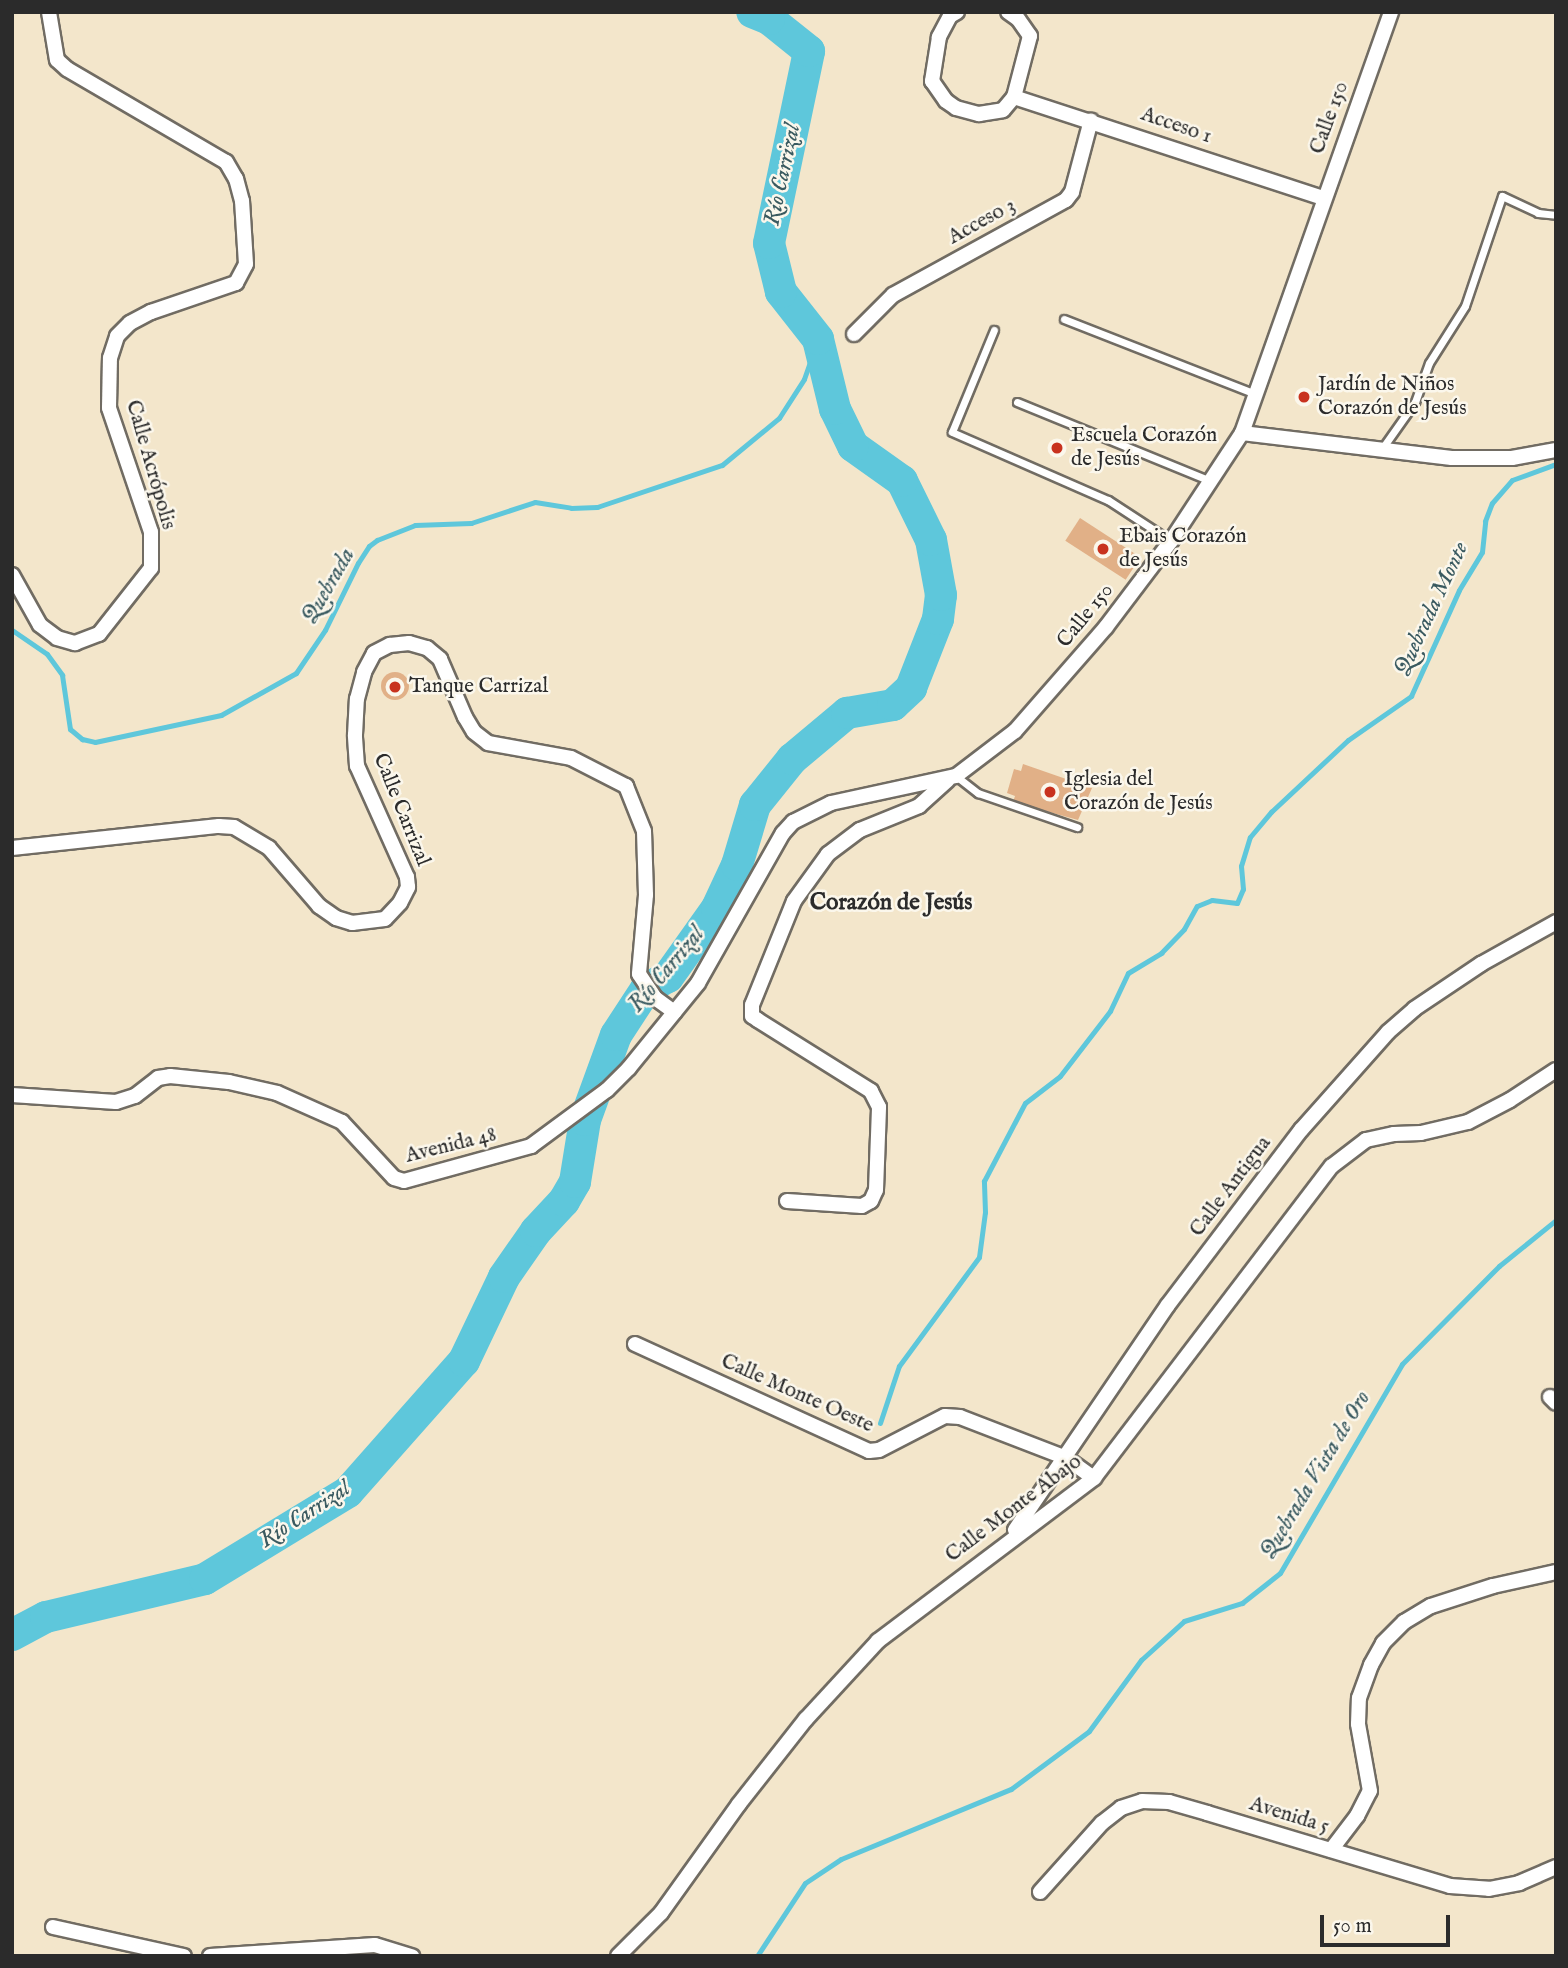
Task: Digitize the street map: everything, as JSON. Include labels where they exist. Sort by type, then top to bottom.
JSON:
[{"type":"street","name":"Calle Acrópolis","points":[[12,575],[40,625],[57,638],[75,642],[99,634],[137,588],[152,568],[151,532],[109,408],[110,358],[117,336],[130,323],[151,312],[236,283],[246,264],[242,201],[236,179],[226,162],[67,69],[57,60],[49,12]]},
{"type":"street","points":[[957,12],[950,16],[939,37],[932,81],[937,92],[956,108],[979,114],[1003,110],[1014,97],[1030,36],[1018,19],[1008,12]]},
{"type":"street","name":"Calle 150","points":[[674,1012],[698,983],[783,833],[793,821],[831,803],[952,778],[1015,731],[1106,627],[1171,541],[1242,433],[1391,12]]},
{"type":"street","name":"Acceso 1","points":[[1014,97],[1324,198]]},
{"type":"street","name":"Acceso 3","points":[[853,334],[893,295],[1066,200],[1072,192],[1091,120]]},
{"type":"street","points":[[1242,433],[1452,458],[1512,458],[1556,450]]},
{"type":"street","name":"Calle Carrizal","points":[[12,848],[219,826],[233,827],[269,848],[319,906],[336,918],[352,923],[385,919],[400,903],[408,887],[407,877],[357,766],[357,699],[364,672],[374,653],[390,645],[409,643],[427,648],[440,659],[470,725],[488,743],[571,758],[626,786],[644,831],[646,895],[639,974],[654,998],[674,1012]]},
{"type":"street","points":[[788,1201],[862,1206],[871,1201],[876,1190],[879,1107],[871,1091],[752,1016],[752,1005],[794,901],[828,854],[860,830],[919,806],[952,778]]},
{"type":"street","name":"Calle Antigua","points":[[1006,1542],[1176,1294],[1301,1130],[1388,1032],[1414,1009],[1481,964],[1556,922]]},
{"type":"street","name":"Avenida 48","points":[[12,1095],[116,1102],[135,1096],[158,1078],[170,1076],[229,1082],[277,1093],[342,1122],[394,1178],[404,1181],[531,1146],[607,1090],[629,1068],[674,1012]]},
{"type":"street","name":"Calle Monte Abajo","points":[[618,1956],[661,1913],[739,1804],[806,1719],[878,1641],[1094,1478],[1332,1166],[1366,1139],[1421,1133],[1468,1122],[1510,1100],[1556,1070]]},
{"type":"street","name":"Calle Monte Oeste","points":[[635,1344],[869,1451],[879,1450],[945,1416],[960,1417],[1066,1458],[1094,1478]]},
{"type":"street","points":[[1331,1850],[1357,1816],[1370,1791],[1358,1724],[1359,1698],[1371,1665],[1383,1643],[1404,1622],[1432,1606],[1493,1586],[1556,1572]]},
{"type":"street","name":"Avenida 5","points":[[1040,1892],[1102,1823],[1121,1808],[1142,1801],[1169,1802],[1450,1886],[1489,1889],[1519,1883],[1556,1867]]},
{"type":"street","points":[[52,1927],[184,1956]]},
{"type":"street","points":[[210,1956],[375,1945],[412,1956]]},
{"type":"lane","points":[[1380,450],[1415,402],[1429,363],[1465,306],[1502,196],[1538,213],[1556,215]]},
{"type":"lane","points":[[1065,319],[1255,394]]},
{"type":"lane","points":[[994,330],[952,432],[1108,500],[1171,541]]},
{"type":"lane","points":[[1017,402],[1212,481]]},
{"type":"lane","points":[[952,778],[978,793],[1077,827]]},
{"type":"building","points":[[1080,518],[1140,557],[1126,580],[1065,541]]},
{"type":"building","name":"Tanque Carrizal","points":[[395,672],[405,676],[409,686],[405,696],[395,700],[385,696],[381,686],[385,676]]},
{"type":"building","points":[[1023,764],[1092,788],[1078,820],[1013,802],[1015,796],[1007,793],[1014,769],[1021,771]]},
{"type":"waterway","name":"Río Carrizal","points":[[12,1635],[46,1617],[205,1579],[348,1492],[464,1361],[504,1277],[536,1231],[564,1201],[575,1182],[585,1120],[616,1035],[646,989],[668,977],[717,908],[737,865],[755,805],[792,759],[847,713],[893,705],[911,688],[938,619],[941,595],[931,540],[902,481],[853,446],[835,409],[818,339],[781,292],[769,243],[809,51],[769,19],[752,12]]},
{"type":"waterway","name":"Quebrada","points":[[12,630],[47,654],[62,675],[70,729],[82,739],[95,742],[221,715],[296,673],[325,630],[358,563],[369,546],[377,540],[415,525],[471,523],[535,502],[571,508],[597,507],[722,465],[779,418],[804,379],[818,339]]},
{"type":"waterway","name":"Quebrada Monte","points":[[880,1423],[899,1366],[979,1257],[985,1212],[984,1181],[1025,1103],[1060,1076],[1110,1011],[1128,973],[1161,953],[1184,929],[1197,906],[1212,900],[1237,903],[1243,889],[1241,866],[1250,837],[1271,812],[1348,740],[1411,696],[1459,590],[1482,552],[1485,521],[1492,503],[1512,480],[1556,464]]},
{"type":"waterway","name":"Quebrada Vista de Oro","points":[[757,1956],[805,1883],[841,1859],[1011,1789],[1089,1731],[1141,1660],[1184,1621],[1242,1603],[1280,1573],[1402,1364],[1499,1266],[1556,1220]]},
{"type":"place","name":"Jardín de Niños Corazón de Jesús","points":[[1304,397]]},
{"type":"place","name":"Escuela Corazón de Jesús","points":[[1057,448]]},
{"type":"place","name":"Ebais Corazón de Jesús","points":[[1103,549]]},
{"type":"place","name":"Tanque Carrizal","points":[[395,687]]},
{"type":"place","name":"Iglesia del Corazón de Jesús","points":[[1050,792]]},
{"type":"district","name":"Corazón de Jesús","points":[[891,903]]}]
